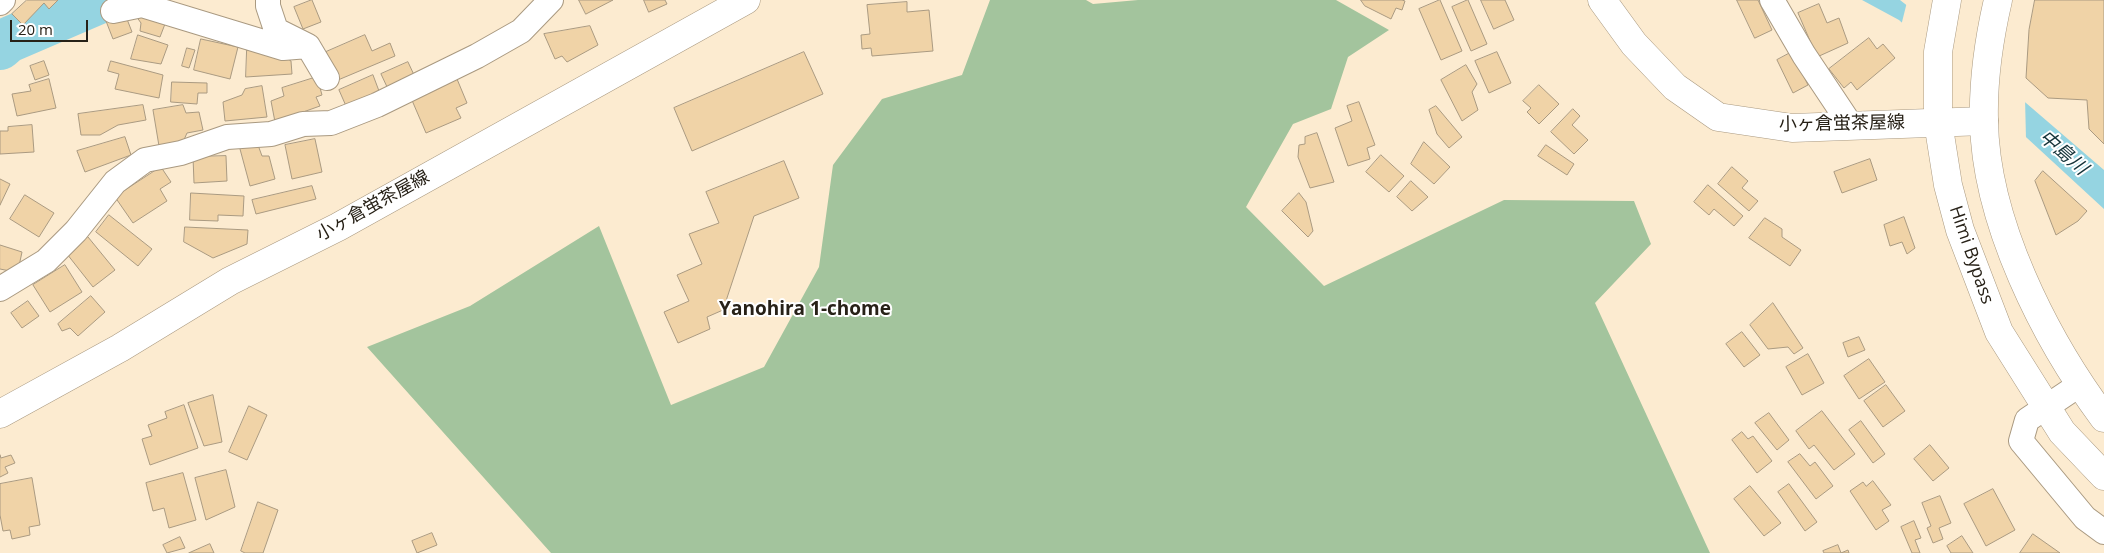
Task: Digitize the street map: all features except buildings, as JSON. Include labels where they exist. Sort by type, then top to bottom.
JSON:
[{"type":"main road","name":"小ヶ倉蛍茶屋線","points":[[0,414],[120,348],[230,281],[338,227],[746,0]]},
{"type":"main road","name":"小ヶ倉蛍茶屋線","points":[[1602,0],[1634,44],[1675,87],[1718,118],[1792,128],[1850,124],[1984,121]]},
{"type":"main road","name":"Himi Bypass","points":[[1947,0],[1938,52],[1938,122],[1948,185],[1960,230],[1974,272],[1999,332],[2062,432],[2104,476]]},
{"type":"main road","points":[[1998,0],[1988,61],[1984,121],[1989,168],[2004,231],[2043,321],[2079,385],[2104,418]]},
{"type":"street","points":[[0,3],[4,0]]},
{"type":"street","points":[[0,289],[46,261],[76,231],[115,182],[145,160],[181,153],[227,137],[271,134],[303,124],[331,124],[377,105],[484,52],[521,31],[551,0]]},
{"type":"street","points":[[1772,0],[1804,55],[1850,124]]},
{"type":"street","points":[[268,3],[276,30],[308,46],[327,78]]},
{"type":"street","points":[[113,11],[142,5],[283,48],[308,46]]},
{"type":"street","points":[[2079,385],[2027,420],[2021,441],[2085,518],[2104,532]]},
{"type":"green space","points":[[990,0],[1086,0],[1093,4],[1138,0],[1336,0],[1389,30],[1348,57],[1331,109],[1293,124],[1246,207],[1324,286],[1504,200],[1634,201],[1651,244],[1595,303],[1710,553],[551,553],[367,347],[470,306],[599,226],[671,405],[764,367],[819,267],[833,165],[882,99],[962,75]]},
{"type":"water","name":"中島川","points":[[1862,0],[1900,0],[1969,54],[2104,170],[2104,209],[1899,20]]},
{"type":"pier","points":[[1907,2],[1971,52],[2025,98],[2026,139],[1901,26]]},
{"type":"waterway","points":[[0,47],[8,40],[101,0]]},
{"type":"district","name":"Yanohira 1-chome","points":[[805,310]]}]
